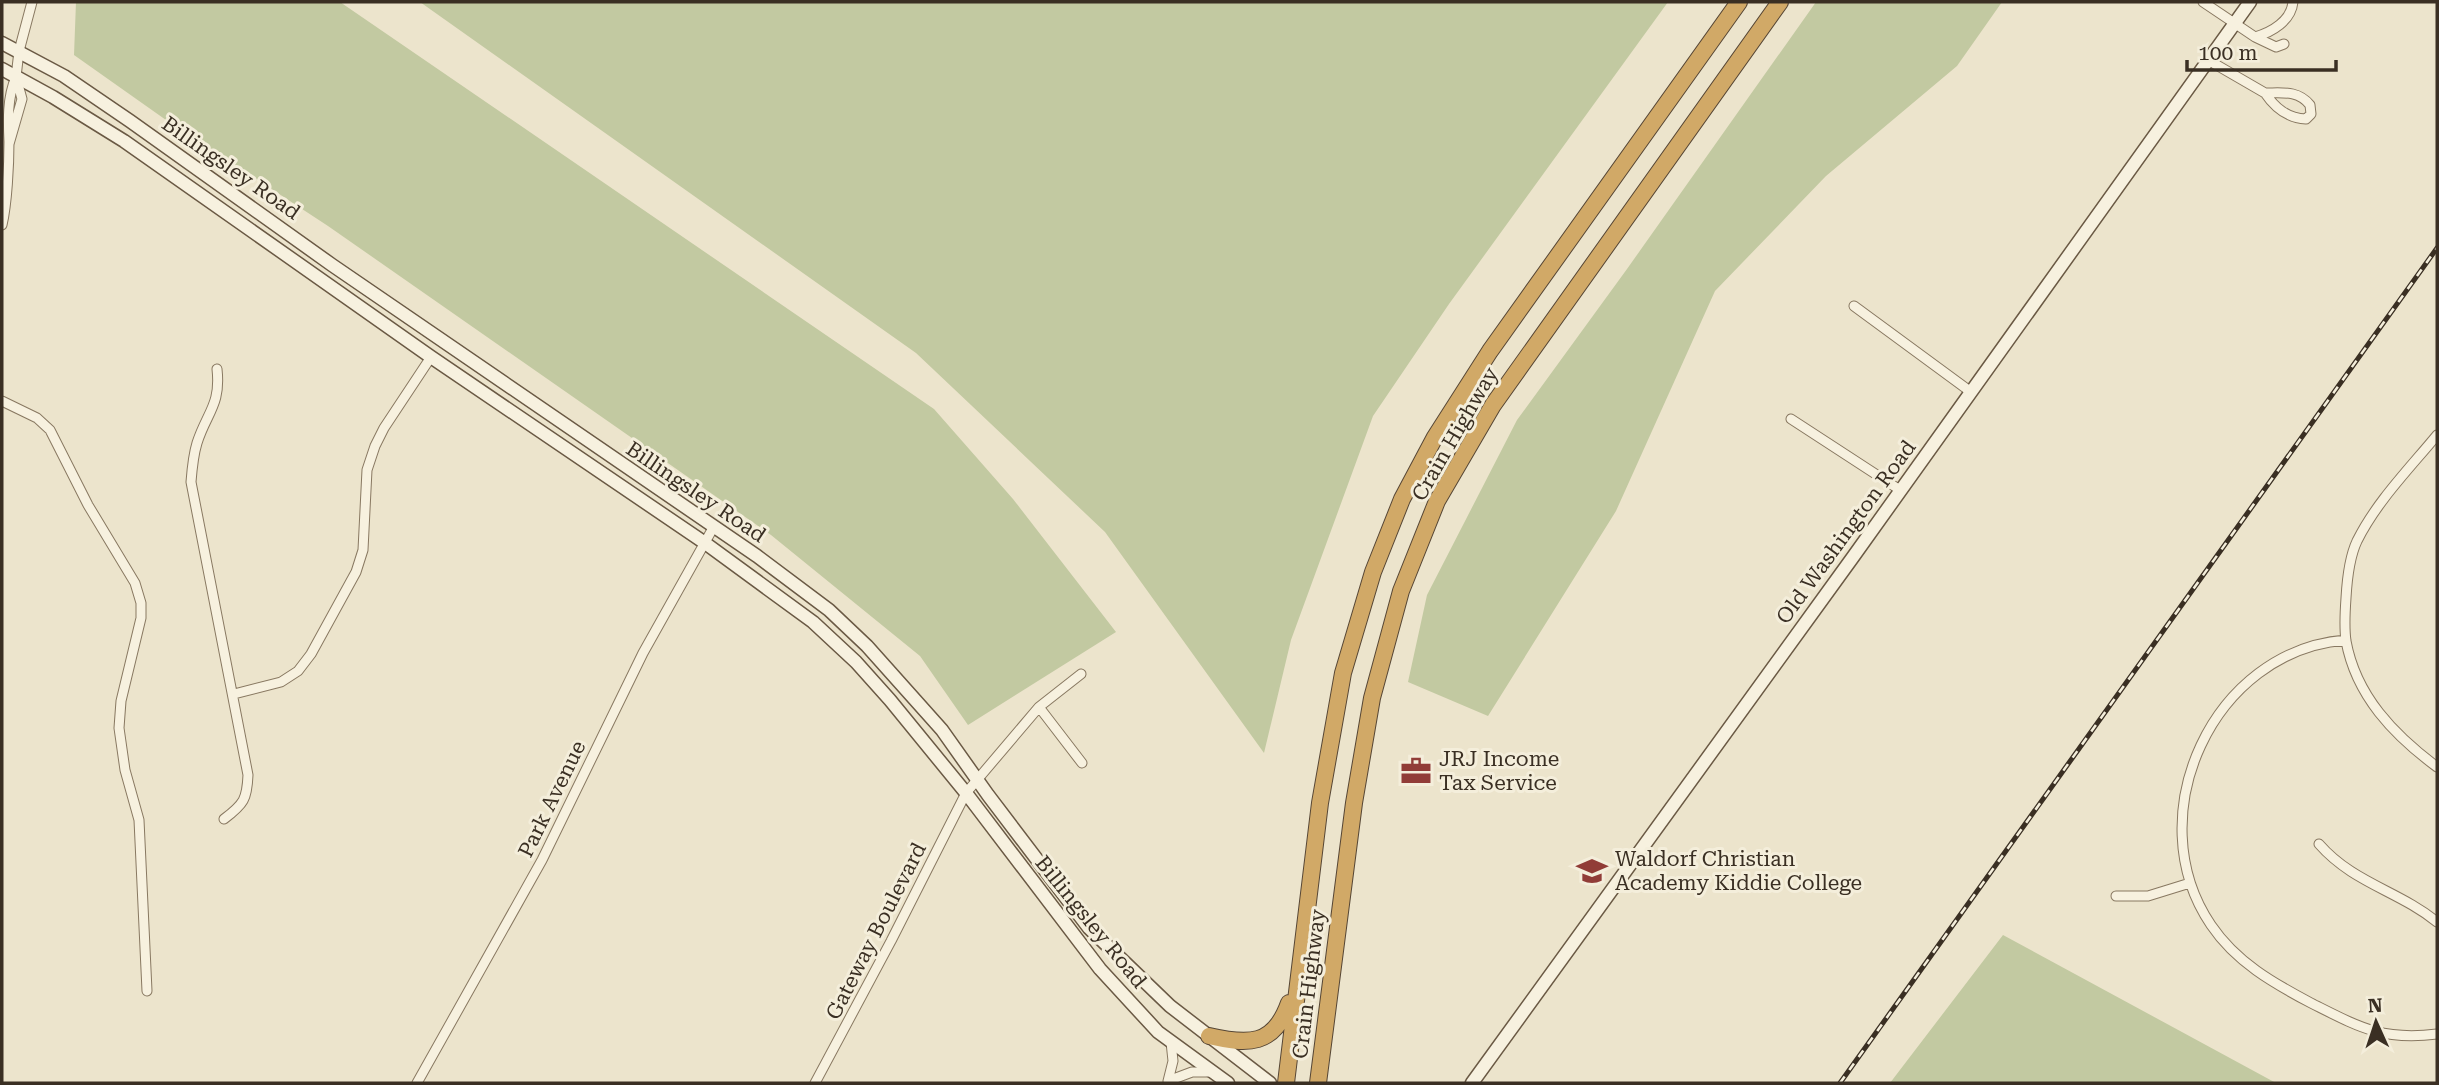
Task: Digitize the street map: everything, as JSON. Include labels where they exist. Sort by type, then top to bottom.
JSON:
[{"type":"highway","name":"Crain Highway","points":[[1286,1083],[1320,803],[1343,673],[1373,572],[1402,499],[1435,438],[1490,351],[1739,2]]},
{"type":"highway","name":"Crain Highway","points":[[1318,1083],[1354,803],[1372,698],[1401,591],[1437,501],[1493,405],[1780,2]]},
{"type":"highway","points":[[1209,1036],[1247,1042],[1270,1034],[1281,1023],[1297,981]]},
{"type":"main road","name":"Old Washington Road","points":[[1472,1083],[2250,2]]},
{"type":"main road","name":"Billingsley Road","points":[[2,43],[64,76],[130,121],[332,265],[757,556],[830,610],[942,730],[1089,928],[1170,1006],[1270,1083]]},
{"type":"main road","name":"Billingsley Road","points":[[2,69],[124,141],[431,357],[705,543],[813,622],[856,662],[890,700],[966,793],[1100,969],[1158,1032],[1228,1083]]},
{"type":"street","points":[[2,225],[6,150],[22,99],[16,77],[19,51],[32,2]]},
{"type":"street","points":[[2203,2],[2255,37],[2276,47],[2284,44]]},
{"type":"street","points":[[2255,37],[2278,27],[2290,13],[2293,2]]},
{"type":"street","points":[[2208,60],[2265,93],[2273,105],[2287,115],[2306,119],[2311,114],[2310,105],[2300,96],[2265,93]]},
{"type":"street","points":[[1854,306],[1971,392]]},
{"type":"street","points":[[234,694],[281,682],[298,671],[311,654],[360,561],[363,550],[367,470],[375,446],[431,357]]},
{"type":"street","points":[[217,369],[219,386],[215,404],[196,445],[191,482],[248,775],[247,793],[241,806],[224,819]]},
{"type":"street","points":[[2,401],[37,418],[50,430],[88,505],[139,594],[140,625],[121,701],[119,728],[123,758],[139,820],[147,991]]},
{"type":"street","points":[[1791,419],[1900,490]]},
{"type":"street","points":[[2437,435],[2381,500],[2356,543],[2346,584],[2346,640],[2362,686],[2397,736],[2437,767]]},
{"type":"street","name":"Park Avenue","points":[[417,1083],[542,860],[643,653],[713,528]]},
{"type":"street","points":[[2346,640],[2306,647],[2277,659],[2243,685],[2219,713],[2199,749],[2186,788],[2181,831],[2183,855],[2190,883],[2211,925],[2248,965],[2265,978],[2371,1031],[2396,1037],[2437,1034]]},
{"type":"street","name":"Gateway Boulevard","points":[[815,1083],[966,793],[1039,707],[1081,674]]},
{"type":"street","points":[[1039,707],[1082,763]]},
{"type":"street","points":[[2319,844],[2347,871],[2425,912],[2437,922]]},
{"type":"street","points":[[2116,895],[2148,896],[2190,883]]},
{"type":"street","points":[[1167,1082],[1173,1061],[1171,1042]]},
{"type":"street","points":[[1167,1082],[1182,1074],[1211,1072]]},
{"type":"green space","points":[[76,2],[340,2],[934,409],[1013,499],[1116,632],[968,725],[920,656],[771,535],[328,226],[166,120],[74,55]]},
{"type":"green space","points":[[420,2],[1668,2],[1449,304],[1373,416],[1291,640],[1264,753],[1105,532],[916,353]]},
{"type":"green space","points":[[1816,2],[2002,2],[1957,66],[1826,176],[1715,291],[1616,511],[1488,716],[1408,682],[1427,595],[1517,420]]},
{"type":"green space","points":[[2003,935],[2276,1083],[1890,1083]]},
{"type":"railway","points":[[1840,1083],[2437,248]]},
{"type":"place","name":"JRJ Income Tax Service","points":[[1416,771]]},
{"type":"place","name":"Waldorf Christian Academy Kiddie College","points":[[1592,871]]}]
